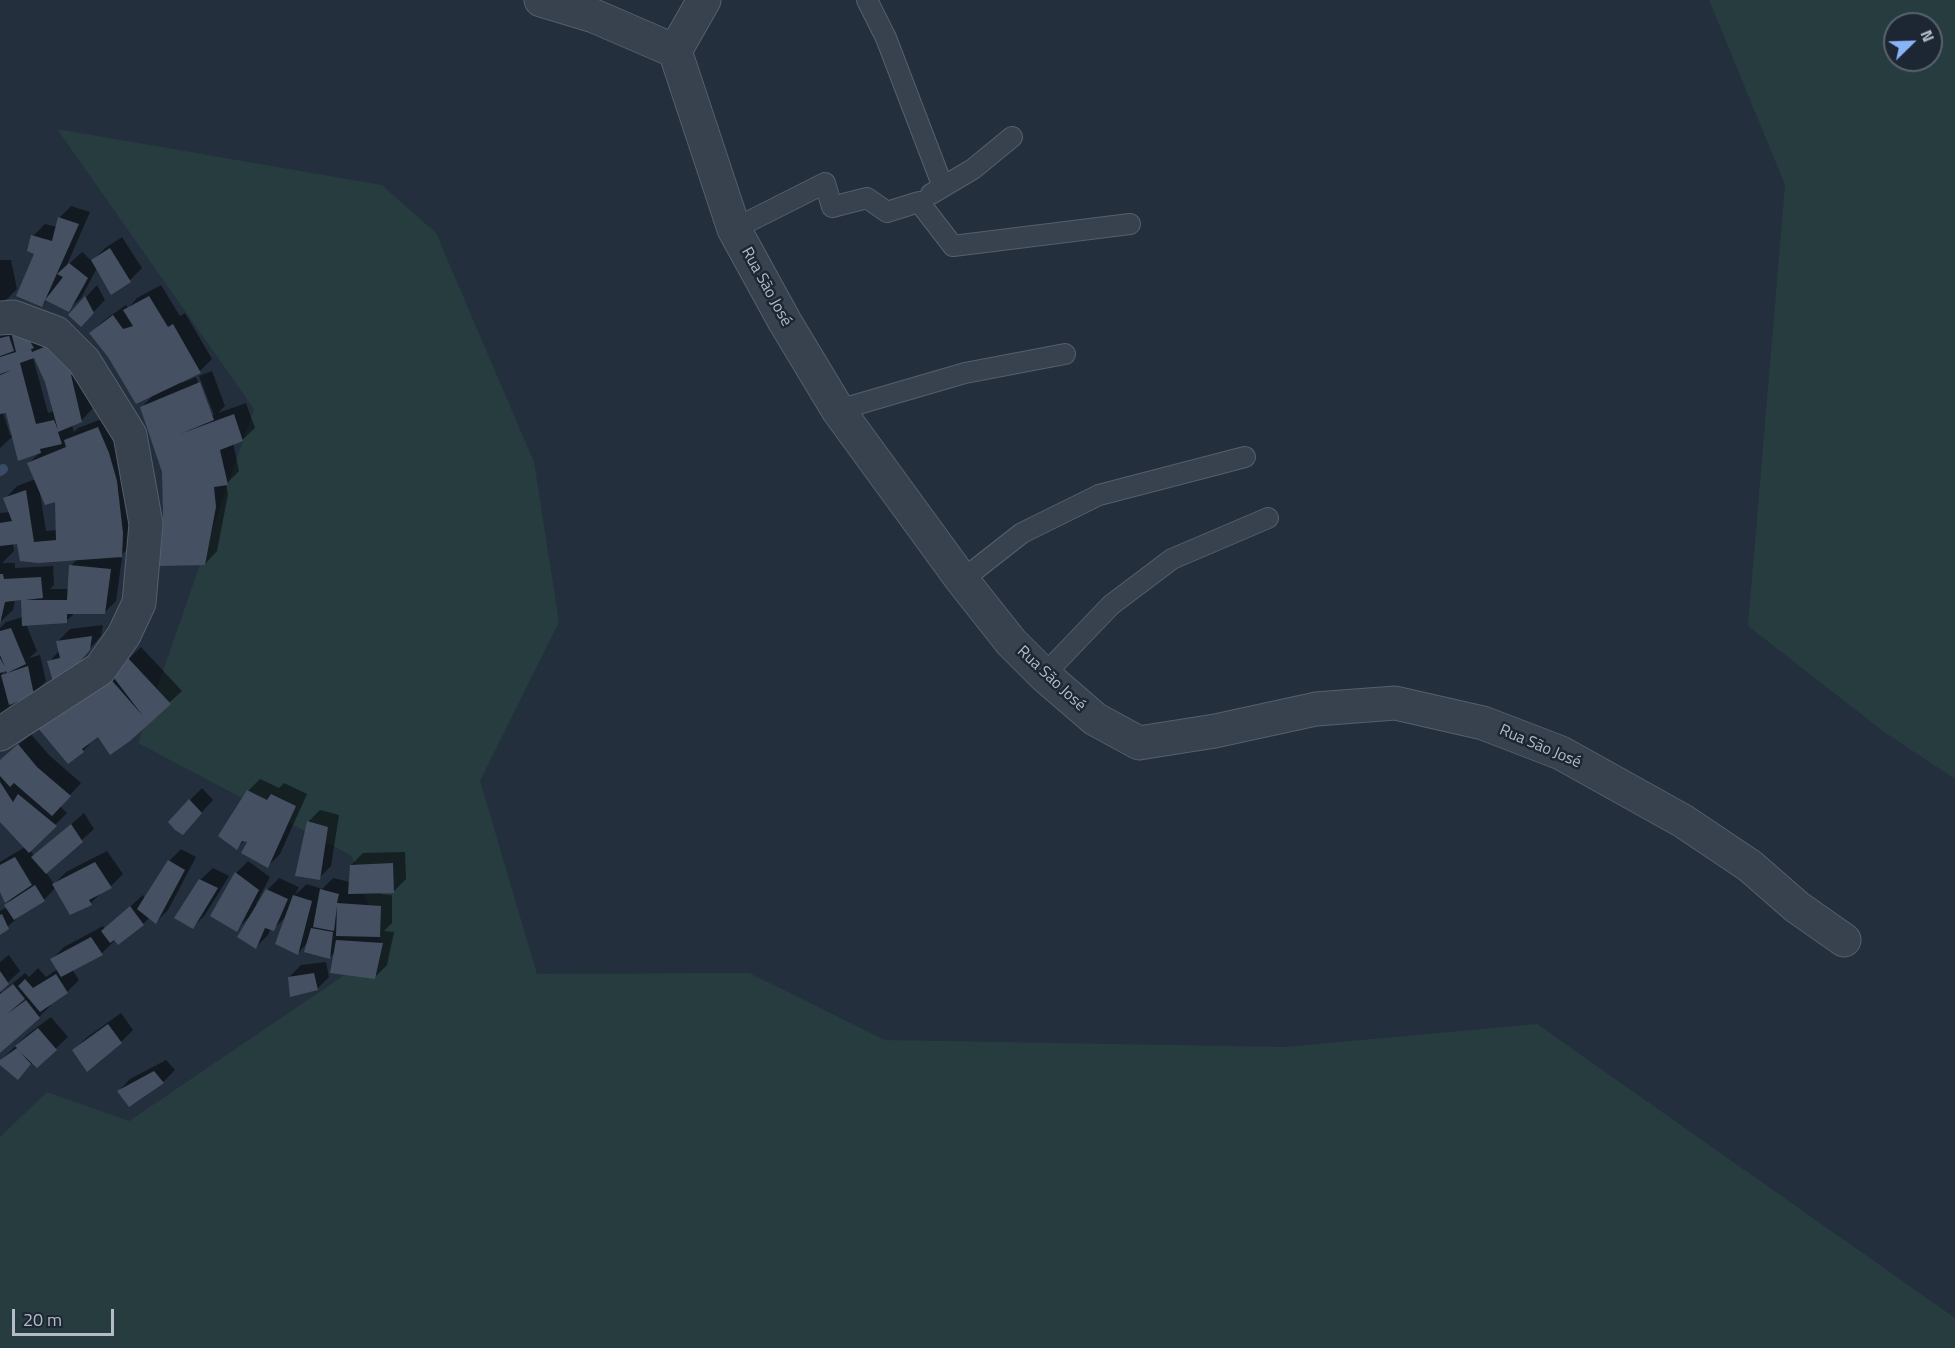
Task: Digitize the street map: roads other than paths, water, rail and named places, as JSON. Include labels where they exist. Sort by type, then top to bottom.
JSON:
[{"type":"street","points":[[541,0],[594,16],[675,51],[704,0]]},
{"type":"street","name":"Rua São José","points":[[675,51],[734,229],[785,322],[838,410],[962,580],[1011,642],[1044,675],[1095,719],[1139,744],[1215,731],[1316,709],[1395,703],[1483,723],[1561,753],[1683,821],[1750,866],[1797,907],[1844,940]]},
{"type":"street","points":[[0,318],[13,317],[56,333],[84,361],[130,435],[146,524],[139,603],[124,635],[100,669],[0,734]]},
{"type":"lane","points":[[867,0],[886,38],[943,187]]},
{"type":"lane","points":[[734,229],[825,183],[832,207],[867,198],[887,212],[919,202],[973,169],[1012,137]]},
{"type":"lane","points":[[919,202],[954,246],[1130,224]]},
{"type":"lane","points":[[838,410],[965,373],[1065,354]]},
{"type":"lane","points":[[962,580],[1022,533],[1099,495],[1245,457]]},
{"type":"lane","points":[[1044,675],[1111,605],[1172,559],[1268,518]]}]
